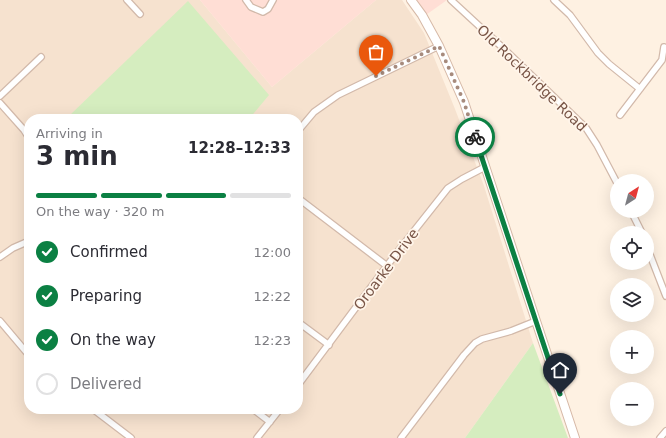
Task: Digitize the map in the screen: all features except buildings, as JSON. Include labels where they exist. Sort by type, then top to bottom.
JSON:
[{"type":"main road","points":[[411,0],[422,15],[439,46],[464,102],[576,438]]},
{"type":"street","points":[[127,0],[140,14]]},
{"type":"street","points":[[246,0],[251,7],[263,12],[268,9],[273,0]]},
{"type":"street","name":"Old Rockbridge Road","points":[[451,0],[586,128],[612,174]]},
{"type":"street","points":[[554,0],[570,15],[598,53],[640,89]]},
{"type":"street","points":[[303,125],[314,112],[338,95],[439,46]]},
{"type":"street","points":[[620,115],[662,60],[664,47]]},
{"type":"street","points":[[0,96],[41,57]]},
{"type":"street","points":[[0,103],[24,130]]},
{"type":"street","name":"Oroarke Drive","points":[[303,379],[387,266],[448,188],[485,167]]},
{"type":"street","points":[[303,202],[387,266]]},
{"type":"street","points":[[0,256],[24,243]]},
{"type":"street","points":[[654,265],[666,296]]},
{"type":"street","points":[[0,321],[24,349]]},
{"type":"street","points":[[401,438],[464,355],[475,343],[482,339],[511,331],[536,321]]},
{"type":"street","points":[[303,326],[329,345]]},
{"type":"street","points":[[100,414],[131,438]]},
{"type":"street","points":[[260,414],[270,422]]},
{"type":"street","points":[[257,438],[276,414]]},
{"type":"street","points":[[660,438],[666,431]]},
{"type":"shaded area","points":[[0,0],[200,0],[272,87],[376,0],[402,0],[424,33],[455,109],[484,186],[533,343],[465,438],[0,438]]},
{"type":"shaded area","points":[[200,0],[376,0],[272,87]]},
{"type":"shaded area","points":[[413,0],[447,0],[423,17]]},
{"type":"green space","points":[[188,1],[269,95],[253,114],[71,114]]},
{"type":"green space","points":[[533,343],[568,438],[465,438]]},
{"type":"way so far","points":[[376,76],[409,62],[439,46],[464,102],[475,137]]},
{"type":"route","points":[[475,137],[560,394]]}]
